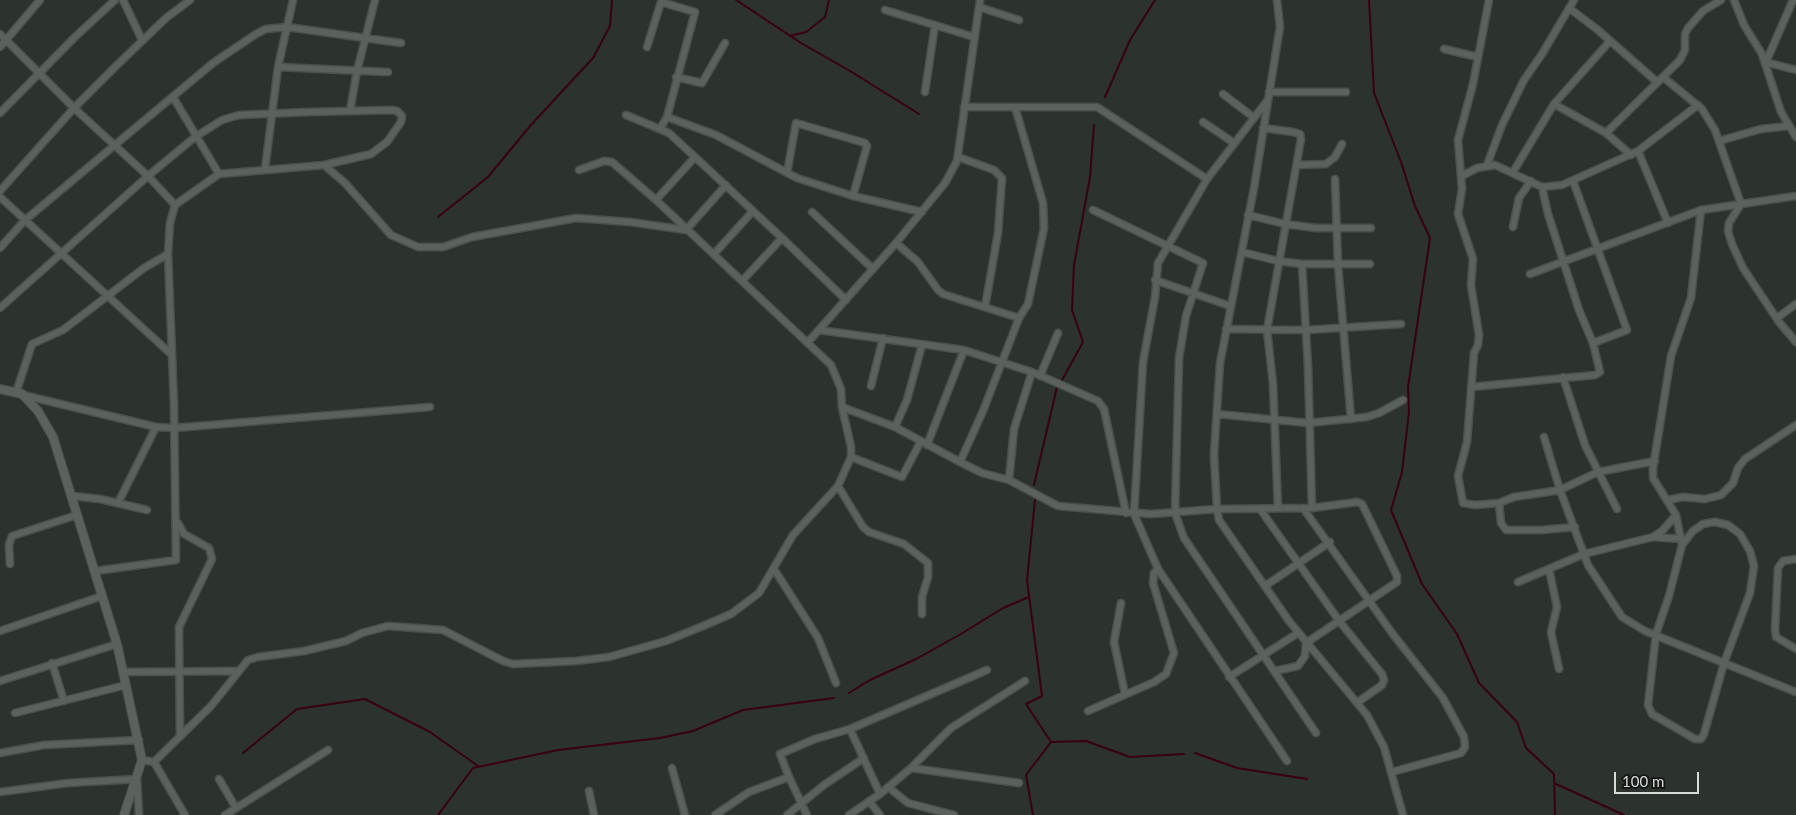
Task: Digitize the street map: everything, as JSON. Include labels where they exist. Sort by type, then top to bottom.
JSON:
[{"type":"street","points":[[0,47],[40,0]]},
{"type":"street","points":[[0,113],[115,0]]},
{"type":"street","points":[[123,0],[142,40]]},
{"type":"street","points":[[0,191],[74,108],[142,40],[166,18],[190,0]]},
{"type":"street","points":[[266,169],[271,113],[278,67],[293,0]]},
{"type":"street","points":[[350,111],[357,70],[375,0]]},
{"type":"street","points":[[1277,0],[1280,27],[1270,92],[1220,363],[1214,480],[1217,510],[1219,520],[1306,643],[1358,702],[1384,747],[1403,815]]},
{"type":"street","points":[[1489,0],[1478,57],[1458,140],[1462,176],[1458,214],[1472,259],[1471,285],[1479,335],[1474,353],[1467,442],[1458,476],[1462,503],[1475,505],[1499,503],[1514,497],[1560,490],[1598,472],[1655,461]]},
{"type":"street","points":[[1487,165],[1502,125],[1524,80],[1574,0]]},
{"type":"street","points":[[1606,133],[1684,54],[1688,28],[1703,11],[1721,0]]},
{"type":"street","points":[[1734,0],[1744,25],[1765,62],[1776,98],[1794,133]]},
{"type":"street","points":[[1765,62],[1793,0]]},
{"type":"street","points":[[647,47],[661,2],[695,12],[667,117],[660,129]]},
{"type":"street","points":[[808,342],[896,243],[945,183],[958,157],[979,3],[1019,20]]},
{"type":"street","points":[[1569,8],[1657,82]]},
{"type":"street","points":[[885,10],[974,37]]},
{"type":"street","points":[[925,92],[935,25]]},
{"type":"street","points":[[0,248],[24,221],[173,96],[213,63],[256,34],[266,30],[287,27],[401,43]]},
{"type":"street","points":[[0,34],[38,74],[148,176],[175,205]]},
{"type":"street","points":[[1513,172],[1554,104],[1610,41]]},
{"type":"street","points":[[676,78],[702,83],[725,43]]},
{"type":"street","points":[[1444,49],[1478,57]]},
{"type":"street","points":[[1765,62],[1796,70]]},
{"type":"street","points":[[278,67],[388,72]]},
{"type":"street","points":[[1663,76],[1698,105],[1708,117],[1741,204]]},
{"type":"street","points":[[1270,92],[1346,92]]},
{"type":"street","points":[[1223,94],[1253,117]]},
{"type":"street","points":[[173,96],[195,137],[219,174]]},
{"type":"street","points":[[1267,100],[1207,179],[1158,264],[1155,280],[1155,297],[1143,362],[1134,514],[1158,569],[1286,761]]},
{"type":"street","points":[[1554,104],[1606,133],[1631,155]]},
{"type":"street","points":[[1462,176],[1487,165],[1495,165],[1542,186],[1553,187],[1573,181],[1638,151],[1698,105]]},
{"type":"street","points":[[964,107],[1096,107],[1207,179]]},
{"type":"street","points":[[960,462],[1029,298],[1044,228],[1044,211],[1015,107]]},
{"type":"street","points":[[0,308],[60,252],[148,176],[212,125],[230,117],[271,113],[397,111],[402,119],[390,138],[378,150],[324,165],[219,174],[175,205],[170,223],[168,254],[177,517],[176,560],[95,571]]},
{"type":"street","points":[[626,114],[676,138],[846,300]]},
{"type":"street","points":[[667,117],[716,135],[787,173],[852,196],[922,212]]},
{"type":"street","points":[[1203,122],[1234,142]]},
{"type":"street","points":[[787,173],[796,123],[865,143],[867,146],[852,196]]},
{"type":"street","points":[[1263,128],[1300,134],[1301,145],[1278,261],[1267,330],[1273,384],[1278,508]]},
{"type":"street","points":[[1719,142],[1761,128],[1794,133]]},
{"type":"street","points":[[1297,165],[1326,164],[1335,157],[1342,144]]},
{"type":"street","points":[[1638,151],[1668,223]]},
{"type":"street","points":[[656,200],[696,157]]},
{"type":"street","points":[[958,157],[994,170],[1002,178],[998,234],[985,307]]},
{"type":"street","points":[[154,762],[211,706],[237,671],[248,660],[346,641],[388,626],[442,630],[503,661],[513,664],[609,657],[666,641],[731,614],[759,593],[774,569],[783,548],[838,486],[851,456],[837,376],[831,365],[656,200],[608,160],[579,170]]},
{"type":"street","points":[[324,165],[345,183],[391,235],[418,247],[443,247],[472,236],[576,218],[630,222],[686,230]]},
{"type":"street","points":[[1335,179],[1338,265],[1351,419]]},
{"type":"street","points":[[1513,227],[1518,198],[1531,181]]},
{"type":"street","points":[[1573,181],[1627,330],[1593,343]]},
{"type":"street","points":[[686,230],[726,186]]},
{"type":"street","points":[[1471,387],[1598,374],[1599,366],[1593,343],[1579,310],[1545,205],[1542,186]]},
{"type":"street","points":[[1530,274],[1701,210],[1796,196]]},
{"type":"street","points":[[0,197],[172,355]]},
{"type":"street","points":[[1741,204],[1729,223],[1729,238],[1743,268],[1796,342]]},
{"type":"street","points":[[1093,210],[1203,262],[1186,316],[1179,358],[1175,513],[1184,538],[1316,733]]},
{"type":"street","points":[[1682,542],[1703,524],[1715,522],[1728,525],[1740,534],[1750,551],[1754,566],[1750,593],[1724,663],[1701,739],[1695,739],[1649,711],[1648,705],[1656,634],[1669,596],[1682,542],[1676,515],[1653,478],[1671,356],[1691,298],[1701,210]]},
{"type":"street","points":[[714,254],[753,211]]},
{"type":"street","points":[[812,212],[873,269]]},
{"type":"street","points":[[1248,215],[1285,224],[1337,230],[1371,228]]},
{"type":"street","points":[[742,281],[782,238]]},
{"type":"street","points":[[896,243],[918,262],[938,290],[948,296],[1019,318]]},
{"type":"street","points":[[1242,252],[1278,261],[1302,264],[1370,264]]},
{"type":"street","points":[[19,394],[32,344],[63,330],[158,258],[168,254]]},
{"type":"street","points":[[1302,264],[1312,508]]},
{"type":"street","points":[[1155,280],[1230,306]]},
{"type":"street","points":[[1777,318],[1796,304]]},
{"type":"street","points":[[1226,329],[1306,330],[1401,324]]},
{"type":"street","points":[[819,330],[964,350],[1032,372],[1102,404],[1126,513]]},
{"type":"street","points":[[1040,376],[1058,334]]},
{"type":"street","points":[[871,386],[883,338]]},
{"type":"street","points":[[895,427],[907,400],[922,345]]},
{"type":"street","points":[[851,456],[902,477],[924,443],[964,350]]},
{"type":"street","points":[[1009,480],[1018,413],[1032,372]]},
{"type":"street","points":[[1563,377],[1585,445],[1617,509]]},
{"type":"street","points":[[0,389],[156,427],[174,428],[430,407]]},
{"type":"street","points":[[19,394],[45,421],[72,496],[117,644],[142,760],[124,815]]},
{"type":"street","points":[[1217,414],[1308,422],[1351,419],[1379,413],[1403,400]]},
{"type":"street","points":[[842,407],[895,427],[960,462],[982,472],[1009,480],[1058,506],[1134,514],[1260,508],[1312,508],[1356,502],[1362,504],[1397,576],[1394,586],[1306,643]]},
{"type":"street","points":[[1668,500],[1682,497],[1705,499],[1721,495],[1733,483],[1738,468],[1745,459],[1796,425]]},
{"type":"street","points":[[118,503],[156,427]]},
{"type":"street","points":[[1544,437],[1560,490],[1576,527],[1584,554],[1591,569],[1622,617],[1636,627],[1796,692]]},
{"type":"street","points":[[838,486],[864,527],[870,532],[904,544],[928,563],[928,577],[922,597],[922,614]]},
{"type":"street","points":[[72,496],[148,510]]},
{"type":"street","points":[[1499,503],[1501,523],[1506,530],[1576,527]]},
{"type":"street","points":[[1260,508],[1297,564],[1382,674],[1384,680],[1382,685],[1358,702]]},
{"type":"street","points":[[1303,508],[1330,542],[1369,601],[1443,698],[1464,737],[1465,747],[1461,753],[1392,772]]},
{"type":"street","points":[[10,564],[9,545],[12,536],[77,515]]},
{"type":"street","points":[[1518,582],[1584,554],[1653,537],[1662,531],[1676,515]]},
{"type":"street","points":[[177,517],[184,534],[209,548],[212,559],[181,621],[179,673],[180,736]]},
{"type":"street","points":[[1653,537],[1682,542]]},
{"type":"street","points":[[1265,586],[1330,542]]},
{"type":"street","points":[[1796,559],[1783,561],[1778,568],[1775,629],[1776,637],[1796,649]]},
{"type":"street","points":[[774,569],[818,638],[836,683]]},
{"type":"street","points":[[1088,711],[1154,682],[1166,674],[1174,652],[1153,583],[1154,573],[1158,569]]},
{"type":"street","points":[[1549,569],[1556,607],[1551,632],[1559,669]]},
{"type":"street","points":[[0,631],[102,596]]},
{"type":"street","points":[[1121,603],[1114,642],[1125,694]]},
{"type":"street","points":[[1230,677],[1298,632]]},
{"type":"street","points":[[1275,671],[1298,666],[1305,656],[1306,643]]},
{"type":"street","points":[[0,681],[117,644]]},
{"type":"street","points":[[52,664],[64,701]]},
{"type":"street","points":[[807,815],[780,754],[815,739],[850,729],[987,670]]},
{"type":"street","points":[[123,672],[237,671]]},
{"type":"street","points":[[849,815],[888,788],[951,728],[1025,681]]},
{"type":"street","points":[[15,713],[126,685]]},
{"type":"street","points":[[850,729],[880,794]]},
{"type":"street","points":[[0,753],[36,746],[139,740]]},
{"type":"street","points":[[225,815],[328,750]]},
{"type":"street","points":[[787,815],[864,758]]},
{"type":"street","points":[[142,760],[154,762]]},
{"type":"street","points":[[154,762],[185,815]]},
{"type":"street","points":[[672,768],[685,815]]},
{"type":"street","points":[[911,768],[1020,783]]},
{"type":"street","points":[[715,815],[749,792],[789,778]]},
{"type":"street","points":[[0,792],[68,783],[137,779]]},
{"type":"street","points":[[137,779],[139,815]]},
{"type":"street","points":[[219,780],[236,808]]},
{"type":"street","points":[[888,788],[908,802],[954,815]]},
{"type":"street","points":[[589,792],[594,815]]},
{"type":"street","points":[[869,801],[880,815]]},
{"type":"waterway","points":[[438,217],[488,177],[530,126],[593,58],[610,26],[612,0]]},
{"type":"waterway","points":[[736,0],[801,43],[919,114]]},
{"type":"waterway","points":[[790,36],[806,32],[825,17],[829,0]]},
{"type":"waterway","points":[[1105,97],[1130,40],[1155,0]]},
{"type":"waterway","points":[[1369,0],[1374,93],[1401,162],[1415,206],[1430,238],[1408,387],[1409,412],[1402,472],[1391,510],[1422,584],[1457,634],[1479,683],[1517,722],[1526,748],[1554,774],[1555,815]]},
{"type":"waterway","points":[[1061,382],[1083,342],[1072,310],[1074,265],[1090,177],[1094,125]]},
{"type":"waterway","points":[[1034,485],[1057,387]]},
{"type":"waterway","points":[[1033,815],[1026,775],[1051,742],[1026,704],[1042,696],[1027,580],[1035,500]]},
{"type":"waterway","points":[[849,693],[870,680],[916,659],[1003,608],[1029,597]]},
{"type":"waterway","points":[[438,815],[473,768],[558,750],[660,738],[693,731],[743,710],[834,698]]},
{"type":"waterway","points":[[243,753],[297,709],[365,699],[430,732],[478,766]]},
{"type":"waterway","points":[[1051,742],[1086,741],[1130,757],[1184,754]]},
{"type":"waterway","points":[[1195,753],[1237,768],[1307,779]]},
{"type":"waterway","points":[[1554,783],[1624,815]]}]
